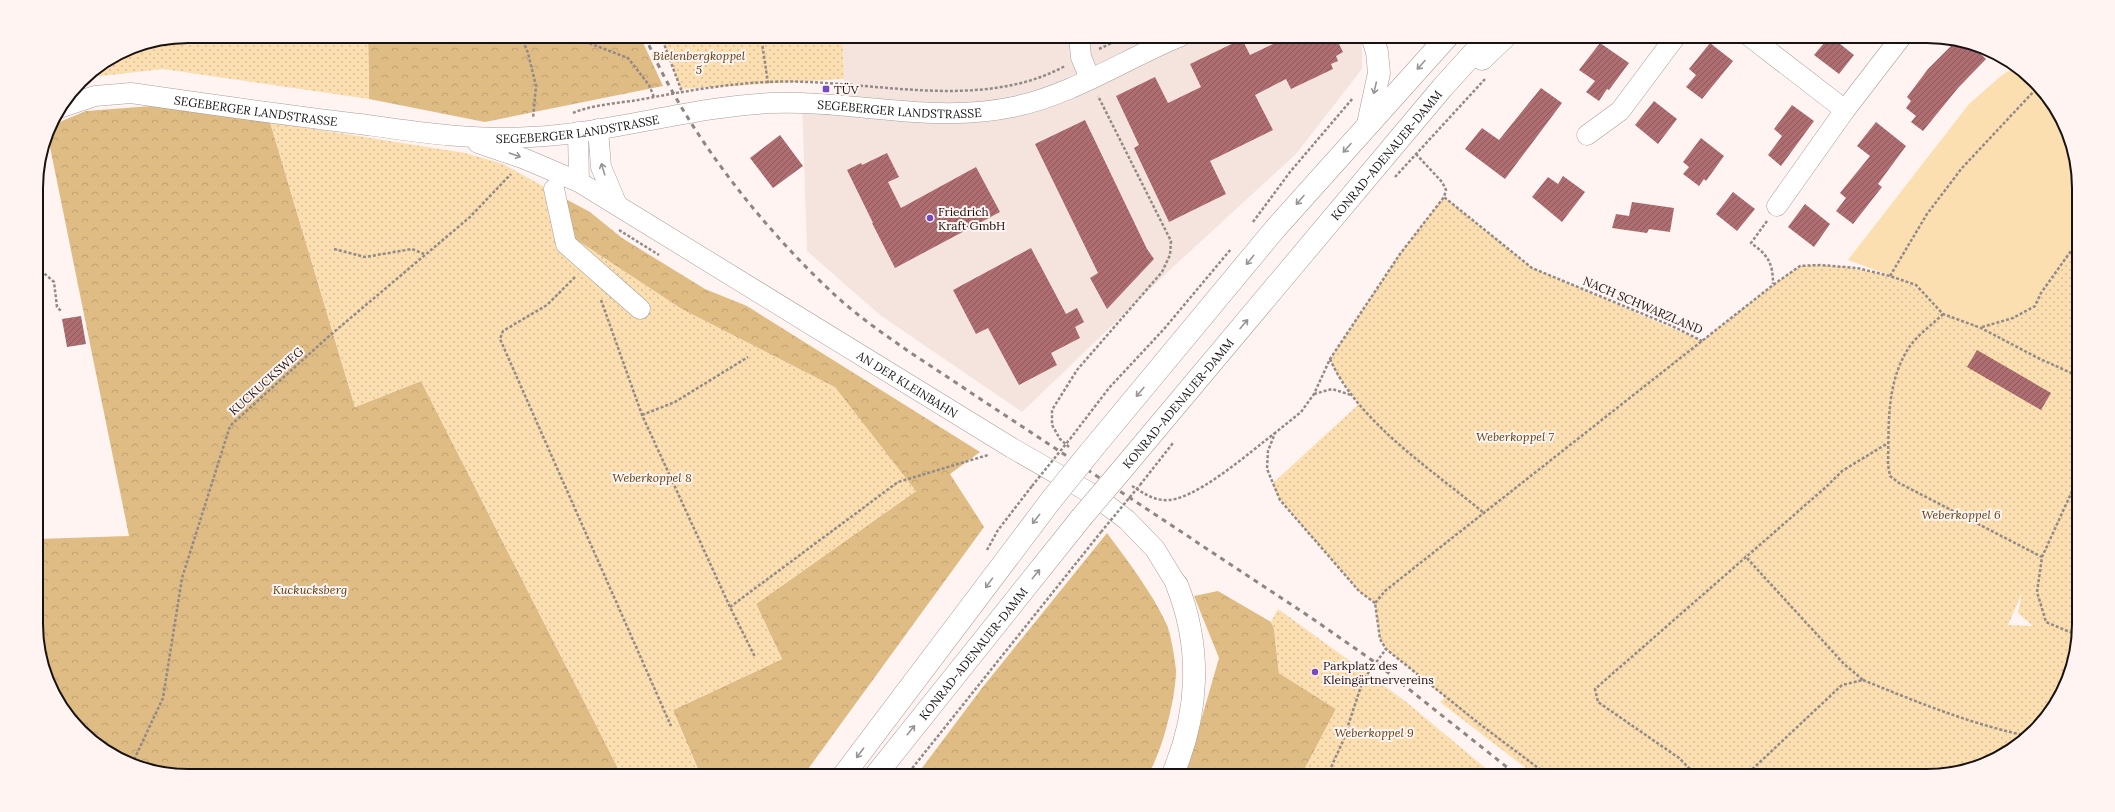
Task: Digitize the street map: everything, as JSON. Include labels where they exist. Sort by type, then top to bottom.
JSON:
[{"type":"highway","points":[[1368,124],[1379,73],[1377,52],[1374,43]]},
{"type":"highway","points":[[848,769],[1052,499],[1081,450],[1368,124],[1442,43]]},
{"type":"highway","name":"KONRAD-ADENAUER-DAMM","points":[[883,769],[1080,518],[1125,478],[1442,88],[1483,43]]},
{"type":"highway","points":[[1442,88],[1490,53],[1499,43]]},
{"type":"highway","points":[[1174,769],[1190,715],[1194,687],[1193,640],[1189,619],[1177,585]]},
{"type":"street","points":[[1080,43],[1081,57],[1090,79]]},
{"type":"street","name":"SEGEBERGER LANDSTRASSE","points":[[70,104],[95,96],[131,93],[465,138],[532,137],[578,132],[726,107],[770,103],[820,103],[939,114],[984,112],[1042,100],[1166,43]]},
{"type":"street","points":[[1587,135],[1620,111],[1671,43]]},
{"type":"street","points":[[1757,43],[1845,110]]},
{"type":"street","points":[[1777,206],[1845,110],[1897,43]]},
{"type":"street","points":[[598,129],[601,167],[617,205]]},
{"type":"street","points":[[578,132],[579,182]]},
{"type":"street","name":"AN DER KLEINBAHN","points":[[465,138],[525,159],[579,182],[1012,448],[1092,494],[1127,520],[1155,549],[1177,585]]},
{"type":"street","points":[[554,189],[566,244],[588,265],[640,309]]},
{"type":"path","points":[[524,43],[528,53],[536,86],[532,137]]},
{"type":"path","points":[[589,43],[628,58],[649,85],[654,97]]},
{"type":"path","points":[[664,43],[682,92]]},
{"type":"path","points":[[763,43],[767,82],[831,83],[943,91],[984,89],[1032,79],[1058,70],[1111,43]]},
{"type":"path","points":[[1125,478],[1150,497],[1164,500],[1180,498],[1198,490],[1276,433],[1301,412],[1314,394],[1330,359],[1400,254],[1444,197],[1446,190],[1442,182],[1416,153],[1486,77]]},
{"type":"path","points":[[1081,450],[1060,439],[1052,425],[1052,410],[1077,370],[1162,272],[1170,256],[1171,241],[1090,79]]},
{"type":"path","points":[[1890,276],[1927,214],[1962,168],[2034,91]]},
{"type":"path","points":[[1248,228],[1290,172],[1356,93]]},
{"type":"path","name":"KUCKUCKSWEG","points":[[135,759],[163,698],[182,578],[230,426],[328,337],[424,254],[470,217],[525,159]]},
{"type":"path","name":"NACH SCHWARZLAND","points":[[1444,197],[1532,268],[1672,326],[1702,341],[1773,285],[1800,266],[1820,265],[1857,268],[1890,276],[1916,285],[1943,314]]},
{"type":"path","points":[[1773,285],[1771,266],[1764,253],[1751,243],[1777,206]]},
{"type":"path","points":[[1032,486],[1109,388],[1164,329],[1233,245]]},
{"type":"path","points":[[334,249],[365,257],[412,248],[424,254]]},
{"type":"path","points":[[1981,328],[2013,318],[2035,306],[2041,293],[2072,249]]},
{"type":"path","points":[[588,265],[547,305],[503,331],[500,340],[670,726]]},
{"type":"path","points":[[43,272],[54,282],[56,288],[57,307],[62,312]]},
{"type":"path","points":[[599,295],[642,415],[730,607],[755,657]]},
{"type":"path","points":[[2042,557],[1899,483],[1890,476],[1888,465],[1888,442],[1890,399],[1895,375],[1909,348],[1943,314],[1981,328],[2038,358],[2072,373]]},
{"type":"path","points":[[1375,603],[1385,591],[1702,341]]},
{"type":"path","points":[[642,415],[675,402],[748,357]]},
{"type":"path","points":[[1330,359],[1336,372],[1351,395],[1373,422],[1484,513]]},
{"type":"path","points":[[1314,394],[1332,389],[1351,395]]},
{"type":"path","points":[[1276,433],[1268,451],[1267,469],[1280,500],[1359,591],[1375,603],[1380,639],[1386,649],[1481,725],[1540,769]]},
{"type":"path","points":[[1689,769],[1679,758],[1598,702],[1595,689],[1745,556],[1826,487],[1842,471],[1888,442]]},
{"type":"path","points":[[730,607],[898,482],[1012,448]]},
{"type":"path","points":[[912,769],[1140,485]]},
{"type":"path","points":[[2072,491],[2042,557],[2037,592],[2046,622],[2072,633]]},
{"type":"path","points":[[1745,556],[1844,664],[1863,680],[1947,714],[1999,730],[2021,735]]},
{"type":"path","points":[[1330,769],[1343,741],[1363,680],[1386,649]]},
{"type":"path","points":[[1752,769],[1842,685],[1863,680]]},
{"type":"shaded area","points":[[843,43],[1362,43],[1362,69],[1296,154],[1173,267],[1022,412],[880,315],[807,251],[802,103],[847,106],[844,79]]},
{"type":"green space","points":[[368,43],[643,43],[663,86],[485,122],[369,99]]},
{"type":"green space","points":[[368,43],[369,99],[163,69],[95,77],[116,62],[133,54],[169,44]]},
{"type":"green space","name":"Bielenbergkoppel 5","points":[[664,43],[843,43],[844,79],[681,89]]},
{"type":"green space","points":[[2011,70],[2023,79],[2036,92],[2048,108],[2061,133],[2067,151],[2072,179],[2072,249],[2041,293],[2035,306],[2013,318],[1981,328],[1943,314],[1916,285],[1848,260],[1969,104]]},
{"type":"green space","name":"Kuckucksberg","points":[[152,106],[270,122],[355,407],[421,381],[618,769],[179,769],[151,764],[124,754],[108,745],[92,733],[79,720],[67,704],[58,688],[48,661],[44,643],[43,539],[129,536],[50,146],[59,122],[86,111]]},
{"type":"green space","name":"Weberkoppel 8","points":[[270,122],[465,153],[503,164],[562,197],[572,237],[680,308],[835,387],[916,491],[756,604],[782,659],[673,710],[698,769],[618,769],[421,381],[355,407]]},
{"type":"green space","points":[[562,197],[590,212],[622,238],[705,289],[747,306],[980,452],[950,474],[984,527],[808,769],[698,769],[673,710],[782,659],[756,604],[916,491],[680,308],[572,237]]},
{"type":"green space","points":[[1444,197],[1532,268],[1702,341],[1773,285],[1800,266],[1820,265],[1846,267],[1890,276],[1916,285],[1943,314],[1981,327],[2013,318],[2035,306],[2041,293],[2072,249],[2072,633],[2067,661],[2057,688],[2048,704],[2036,720],[2023,733],[2007,745],[1982,758],[1946,768],[1527,769],[1440,702],[1445,697],[1386,649],[1380,639],[1375,603],[1359,591],[1280,500],[1272,484],[1359,404],[1336,372],[1330,359],[1400,254]],"holes":[[[2022,593],[2018,613],[2033,626],[2008,625]]]},
{"type":"green space","points":[[1107,533],[1155,601],[1167,625],[1174,654],[1176,670],[1174,695],[1163,740],[1151,769],[921,769],[982,688]]},
{"type":"green space","points":[[1218,591],[1271,622],[1274,629],[1279,673],[1336,709],[1305,769],[1187,769],[1219,658],[1194,596]]},
{"type":"green space","name":"Weberkoppel 9","points":[[1278,609],[1405,701],[1487,769],[1305,769],[1336,709],[1279,673],[1274,629],[1271,622]]},
{"type":"building","points":[[1234,43],[1244,43],[1250,55],[1275,43],[1338,43],[1343,52],[1336,56],[1338,61],[1331,64],[1333,69],[1291,89],[1286,79],[1255,95],[1273,130],[1210,161],[1226,194],[1169,222],[1134,148],[1139,145],[1116,96],[1155,77],[1168,103],[1201,87],[1190,64]]},
{"type":"building","points":[[1600,43],[1629,63],[1599,101],[1586,92],[1595,81],[1579,70]]},
{"type":"building","points":[[1710,43],[1733,61],[1702,99],[1686,87],[1696,75],[1689,69]]},
{"type":"building","points":[[1824,43],[1839,43],[1854,55],[1839,74],[1814,55]]},
{"type":"building","points":[[1952,45],[1980,53],[1986,59],[1958,88],[1923,131],[1911,122],[1916,116],[1906,108],[1911,101],[1907,97],[1928,69]]},
{"type":"building","points":[[1541,88],[1562,103],[1505,179],[1465,149],[1482,128],[1499,140]]},
{"type":"building","points":[[1654,101],[1677,119],[1658,144],[1635,125]]},
{"type":"building","points":[[1792,105],[1814,121],[1781,166],[1768,155],[1782,136],[1774,129]]},
{"type":"building","points":[[1085,120],[1147,249],[1154,259],[1107,309],[1090,278],[1098,273],[1035,144]]},
{"type":"building","points":[[1876,122],[1906,146],[1878,184],[1882,187],[1853,224],[1836,211],[1846,198],[1840,193],[1870,156],[1857,146]]},
{"type":"building","points":[[780,135],[803,166],[773,188],[750,158]]},
{"type":"building","points":[[1701,138],[1724,156],[1706,181],[1704,179],[1699,186],[1683,174],[1689,167],[1683,162]]},
{"type":"building","name":"Friedrich Kraft GmbH","points":[[887,153],[899,177],[888,182],[901,208],[976,167],[1000,212],[895,268],[847,170],[861,163],[862,165]]},
{"type":"building","points":[[1563,176],[1585,192],[1562,222],[1532,197],[1548,177],[1558,184]]},
{"type":"building","points":[[1733,192],[1755,209],[1737,231],[1716,214]]},
{"type":"building","points":[[1632,202],[1674,208],[1670,232],[1649,229],[1647,233],[1612,228],[1616,214],[1629,216]]},
{"type":"building","points":[[1805,204],[1830,224],[1814,247],[1788,227]]},
{"type":"building","points":[[1031,248],[1066,314],[1077,308],[1084,322],[1075,327],[1080,338],[1051,353],[1057,365],[1019,385],[988,328],[976,334],[953,290]]},
{"type":"building","points":[[81,316],[86,344],[67,347],[62,319]]},
{"type":"building","points":[[1977,350],[2051,393],[2041,410],[1967,367]]},
{"type":"railway","points":[[648,43],[661,71],[681,106],[727,175],[780,240],[845,304],[872,326],[911,353],[1313,619],[1376,663],[1509,769]]},
{"type":"place","name":"TÜV","points":[[826,89]]},
{"type":"place","name":"Friedrich Kraft GmbH","points":[[930,218]]},
{"type":"place","name":"Parkplatz des Kleingärtnervereins","points":[[1315,672]]},
{"type":"park label","name":"Weberkoppel 7","points":[[1515,436]]},
{"type":"park label","name":"Weberkoppel 6","points":[[1961,514]]}]
